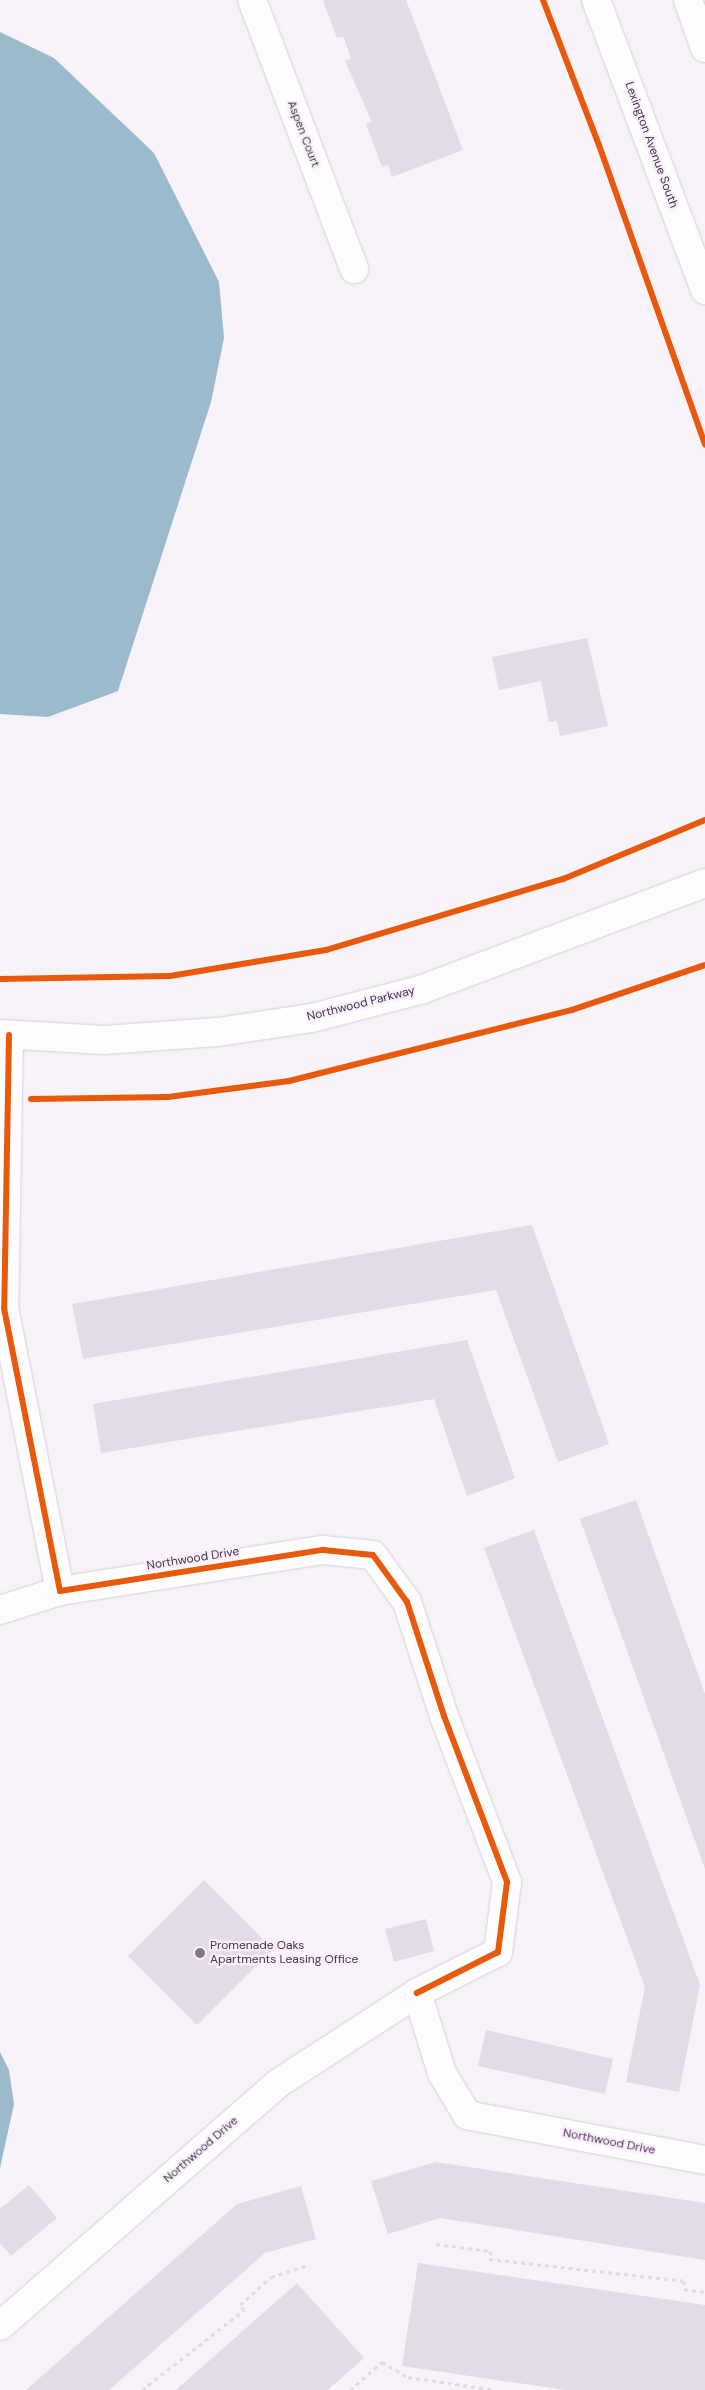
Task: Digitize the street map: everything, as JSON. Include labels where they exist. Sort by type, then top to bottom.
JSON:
[{"type":"street","name":"Aspen Court","points":[[252,0],[354,268]]},
{"type":"street","name":"Lexington Avenue South","points":[[596,0],[705,290]]},
{"type":"street","points":[[688,0],[705,48]]},
{"type":"street","name":"Northwood Parkway","points":[[4,1035],[104,1040],[218,1032],[312,1018],[423,989],[705,883]]},
{"type":"street","points":[[0,1610],[60,1591],[4,1308],[4,1035]]},
{"type":"street","name":"Northwood Drive","points":[[0,2326],[277,2084],[416,1993],[498,1952],[507,1882],[444,1716],[407,1602],[373,1555],[323,1550],[60,1591]]},
{"type":"street","name":"Northwood Drive","points":[[416,1993],[442,2073],[467,2115],[705,2160]]},
{"type":"path","points":[[436,2244],[491,2251],[489,2259],[684,2281],[684,2289],[705,2292]]},
{"type":"path","points":[[142,2390],[244,2310],[240,2305],[271,2277],[308,2265]]},
{"type":"path","points":[[350,2390],[382,2362],[408,2376],[496,2390]]},
{"type":"water","points":[[0,32],[54,58],[154,153],[219,282],[224,338],[211,402],[118,691],[48,717],[0,714]]},
{"type":"water","points":[[0,2052],[9,2070],[14,2104],[0,2168]]},
{"type":"building","points":[[323,0],[406,0],[463,150],[392,177],[388,165],[382,167],[366,124],[372,122],[345,61],[351,58],[343,36],[337,38]]},
{"type":"building","points":[[587,638],[608,726],[560,736],[557,721],[549,722],[541,681],[499,690],[492,657]]},
{"type":"building","points":[[532,1225],[609,1444],[558,1462],[496,1290],[83,1359],[72,1304]]},
{"type":"building","points":[[467,1340],[515,1478],[467,1496],[434,1399],[101,1453],[93,1404]]},
{"type":"building","points":[[636,1500],[705,1694],[705,1869],[580,1519]]},
{"type":"building","points":[[534,1530],[700,1985],[679,2092],[626,2082],[645,1987],[484,1548]]},
{"type":"building","name":"Promenade Oaks Apartments Leasing Office","points":[[204,1880],[273,1949],[197,2025],[128,1956]]},
{"type":"building","points":[[426,1919],[434,1951],[394,1962],[385,1929]]},
{"type":"building","points":[[486,2030],[613,2059],[605,2094],[478,2066]]},
{"type":"building","points":[[436,2162],[705,2203],[705,2260],[440,2218],[388,2234],[371,2181]]},
{"type":"building","points":[[29,2185],[57,2218],[11,2256],[0,2243],[0,2209]]},
{"type":"building","points":[[301,2186],[316,2239],[265,2253],[109,2390],[26,2390],[237,2204]]},
{"type":"building","points":[[418,2263],[705,2305],[705,2390],[565,2390],[402,2366]]},
{"type":"building","points":[[297,2283],[364,2358],[328,2390],[176,2390]]},
{"type":"cycle path","points":[[543,0],[599,145],[705,445]]},
{"type":"cycle path","points":[[0,979],[170,976],[326,950],[563,879],[705,820]]},
{"type":"cycle path","points":[[31,1099],[168,1097],[289,1081],[572,1010],[705,965]]},
{"type":"cycle path","points":[[9,1035],[4,1308],[60,1591],[323,1550],[373,1555],[407,1602],[444,1716],[507,1882],[498,1952],[417,1993]]},
{"type":"place","name":"Promenade Oaks Apartments Leasing Office","points":[[200,1953]]}]
